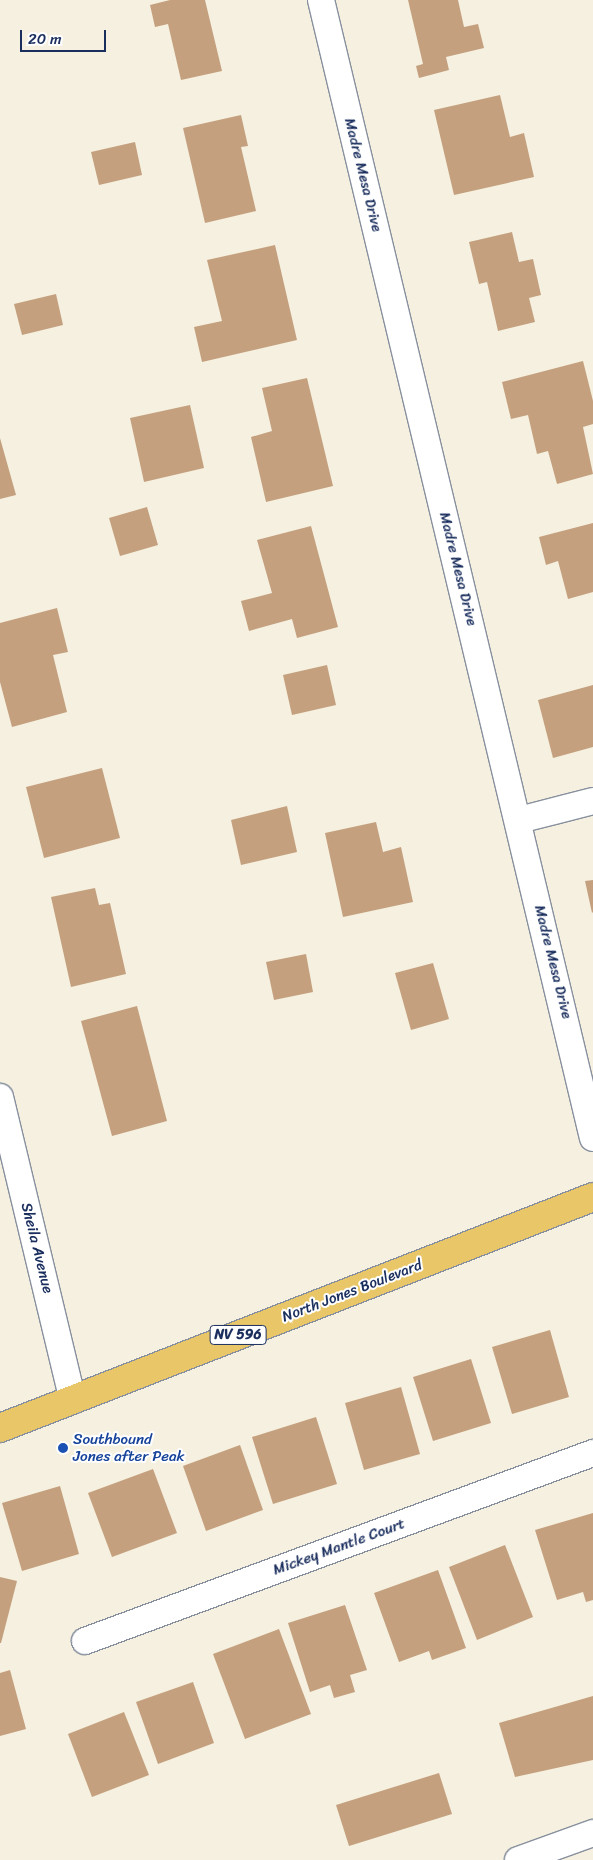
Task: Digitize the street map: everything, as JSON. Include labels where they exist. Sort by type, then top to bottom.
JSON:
[{"type":"main road","name":"North Jones Boulevard","points":[[0,1428],[593,1196]]},
{"type":"street","name":"Madre Mesa Drive","points":[[321,0],[519,820],[593,1138]]},
{"type":"street","points":[[519,820],[593,801]]},
{"type":"street","name":"Sheila Avenue","points":[[0,1097],[73,1400]]},
{"type":"street","name":"Mickey Mantle Court","points":[[85,1641],[593,1453]]},
{"type":"street","points":[[518,1860],[593,1833]]},
{"type":"building","points":[[170,0],[205,0],[222,71],[181,80],[168,24],[155,27],[150,5]]},
{"type":"building","points":[[408,0],[458,0],[464,27],[478,24],[484,48],[446,57],[449,70],[419,78],[416,66],[423,64]]},
{"type":"building","points":[[500,95],[510,137],[524,133],[534,177],[454,195],[434,110]]},
{"type":"building","points":[[241,115],[248,146],[241,147],[256,211],[205,223],[183,128]]},
{"type":"building","points":[[135,142],[142,175],[99,185],[91,152]]},
{"type":"building","points":[[512,232],[519,262],[533,259],[541,295],[529,298],[535,322],[498,331],[487,282],[479,284],[469,242]]},
{"type":"building","points":[[275,245],[297,340],[202,362],[194,327],[222,321],[207,260]]},
{"type":"building","points":[[56,294],[63,325],[22,335],[14,304]]},
{"type":"building","points":[[583,361],[593,401],[593,424],[583,427],[593,474],[557,484],[548,451],[537,454],[528,415],[511,419],[502,382]]},
{"type":"building","points":[[307,378],[333,486],[266,502],[251,437],[272,431],[262,388]]},
{"type":"building","points":[[190,405],[204,468],[144,482],[130,418]]},
{"type":"building","points":[[0,438],[16,495],[0,499]]},
{"type":"building","points":[[147,507],[158,545],[120,556],[109,518]]},
{"type":"building","points":[[593,523],[593,592],[568,599],[558,561],[546,565],[539,537]]},
{"type":"building","points":[[311,526],[338,627],[297,638],[292,619],[249,631],[241,601],[272,593],[257,540]]},
{"type":"building","points":[[57,608],[68,652],[53,655],[67,712],[12,727],[0,682],[0,623]]},
{"type":"building","points":[[327,665],[336,705],[292,715],[283,675]]},
{"type":"building","points":[[593,685],[593,747],[553,758],[538,700]]},
{"type":"building","points":[[102,768],[120,838],[44,858],[26,787]]},
{"type":"building","points":[[287,806],[297,852],[241,865],[231,820]]},
{"type":"building","points":[[376,822],[383,852],[401,847],[413,902],[343,917],[325,833]]},
{"type":"building","points":[[593,880],[593,912],[592,913],[585,881]]},
{"type":"building","points":[[95,888],[99,905],[110,903],[126,974],[71,987],[51,897]]},
{"type":"building","points":[[306,954],[313,992],[274,1000],[266,962]]},
{"type":"building","points":[[433,963],[449,1019],[411,1030],[395,973]]},
{"type":"building","points":[[137,1006],[167,1121],[112,1136],[81,1021]]},
{"type":"building","points":[[550,1330],[569,1397],[512,1414],[492,1347]]},
{"type":"building","points":[[471,1359],[491,1423],[433,1441],[413,1377]]},
{"type":"building","points":[[401,1387],[420,1454],[364,1470],[345,1403]]},
{"type":"building","points":[[316,1417],[337,1484],[273,1504],[252,1437]]},
{"type":"building","points":[[240,1445],[263,1510],[206,1531],[183,1466]]},
{"type":"building","points":[[153,1469],[177,1533],[112,1557],[88,1493]]},
{"type":"building","points":[[60,1486],[79,1554],[22,1571],[2,1503]]},
{"type":"building","points":[[593,1513],[593,1600],[586,1602],[583,1592],[557,1600],[535,1530]]},
{"type":"building","points":[[505,1545],[533,1617],[477,1640],[449,1567]]},
{"type":"building","points":[[438,1570],[466,1648],[432,1660],[429,1651],[399,1662],[374,1593]]},
{"type":"building","points":[[0,1577],[17,1581],[1,1643],[0,1643]]},
{"type":"building","points":[[345,1605],[367,1670],[350,1675],[355,1692],[334,1698],[330,1685],[310,1692],[288,1623]]},
{"type":"building","points":[[279,1629],[311,1714],[245,1739],[213,1654]]},
{"type":"building","points":[[10,1670],[26,1729],[0,1736],[0,1673]]},
{"type":"building","points":[[193,1682],[214,1743],[158,1764],[136,1702]]},
{"type":"building","points":[[593,1696],[593,1760],[515,1777],[499,1723]]},
{"type":"building","points":[[124,1712],[149,1775],[92,1797],[68,1734]]},
{"type":"building","points":[[439,1773],[452,1814],[349,1846],[336,1805]]},
{"type":"place","name":"Southbound Jones after Peak","points":[[63,1448]]}]
